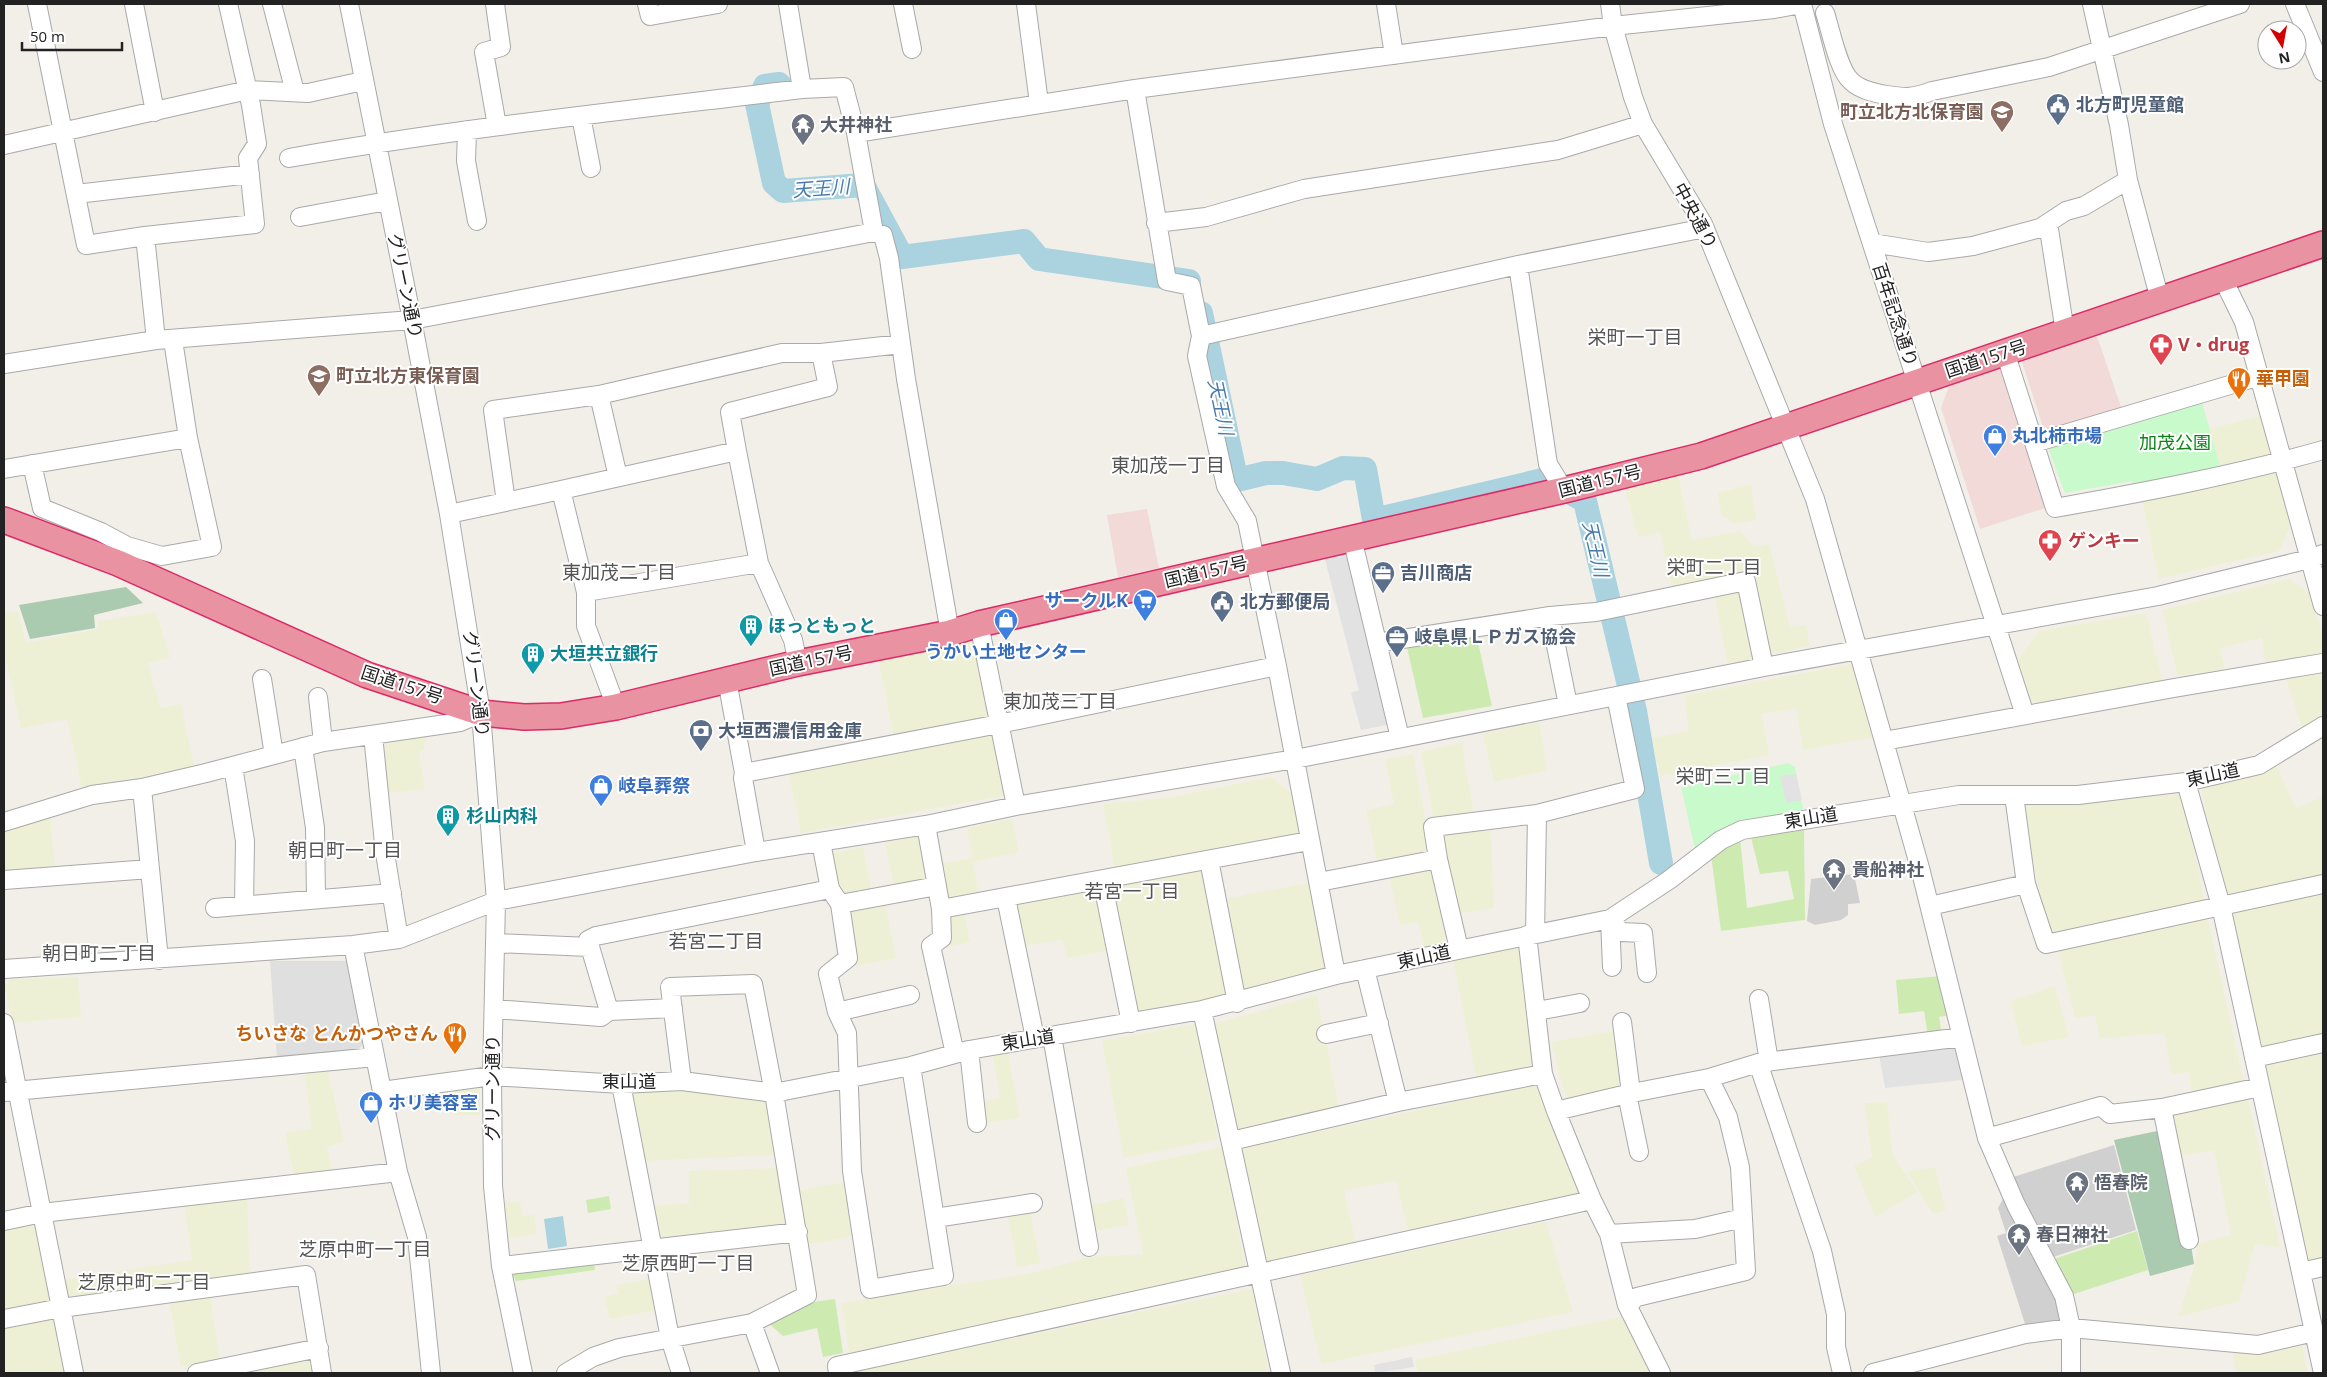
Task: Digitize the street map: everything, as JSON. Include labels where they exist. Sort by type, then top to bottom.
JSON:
[{"type":"highway","name":"国道157号","points":[[4,520],[118,564],[367,675],[481,712],[524,717],[561,716],[616,707],[798,663],[950,633],[979,624],[1564,490],[1701,456],[2323,244]]},
{"type":"street","points":[[37,4],[86,245],[144,236],[255,224],[248,158],[257,144],[248,90],[228,4]]},
{"type":"street","points":[[134,4],[155,112]]},
{"type":"street","points":[[272,4],[295,92]]},
{"type":"street","name":"グリーン通り","points":[[349,4],[449,514],[481,712],[496,901],[492,1076],[493,1186],[501,1266],[523,1373]]},
{"type":"street","points":[[494,4],[501,47],[484,52],[497,126]]},
{"type":"street","points":[[646,4],[650,16],[718,4]]},
{"type":"street","points":[[788,4],[802,89]]},
{"type":"street","points":[[903,4],[912,49]]},
{"type":"street","points":[[1026,4],[1039,103]]},
{"type":"street","points":[[1386,4],[1394,55]]},
{"type":"street","name":"中央通り","points":[[1610,4],[1613,26],[1632,97],[1643,124],[1705,228],[1815,499],[1930,906],[1987,1138],[2016,1205],[2064,1296],[2071,1328],[2071,1373]]},
{"type":"street","points":[[856,133],[1135,89],[1613,26],[1774,9],[1802,4]]},
{"type":"street","name":"百年記念通り","points":[[1802,4],[1833,124],[1994,625],[2025,715]]},
{"type":"street","points":[[2092,4],[2128,180],[2160,300]]},
{"type":"street","points":[[1825,13],[1841,62],[1850,81],[1862,89],[1891,96],[1914,98],[1932,91],[2049,67],[2240,4]]},
{"type":"street","points":[[2295,4],[2323,72]]},
{"type":"street","points":[[4,145],[248,90],[308,93],[363,81]]},
{"type":"street","points":[[288,158],[375,143],[497,126],[802,89],[844,87],[856,133],[874,232]]},
{"type":"street","points":[[1135,89],[1167,281],[1192,286],[1201,336],[1197,356],[1226,486],[1247,521],[1277,666],[1309,841],[1320,882],[1336,975]]},
{"type":"street","points":[[581,116],[591,168]]},
{"type":"street","points":[[1156,223],[1206,217],[1304,189],[1558,150],[1643,124]]},
{"type":"street","points":[[467,130],[466,161],[478,221]]},
{"type":"street","points":[[76,194],[250,174]]},
{"type":"street","points":[[1872,243],[1928,252],[1973,246],[2040,228],[2066,211],[2084,206],[2128,180]]},
{"type":"street","points":[[300,217],[388,201]]},
{"type":"street","points":[[2048,223],[2065,332]]},
{"type":"street","points":[[1201,336],[1518,265],[1705,228]]},
{"type":"street","points":[[4,364],[165,340],[412,320],[874,232],[883,235],[889,258],[901,344],[950,633]]},
{"type":"street","points":[[32,464],[42,508],[101,532],[127,546],[162,556],[212,547],[165,340],[144,236]]},
{"type":"street","points":[[1518,265],[1548,464],[1564,490]]},
{"type":"street","points":[[2223,279],[2244,322],[2283,462],[2316,556],[2323,606]]},
{"type":"street","points":[[506,502],[493,410],[599,396],[782,352],[821,353],[901,344]]},
{"type":"street","points":[[2005,352],[2055,508],[2143,492],[2283,462],[2323,450]]},
{"type":"street","points":[[798,663],[793,640],[759,563],[730,412],[828,387],[821,353]]},
{"type":"street","points":[[2034,443],[2260,376]]},
{"type":"street","points":[[599,396],[618,477]]},
{"type":"street","points":[[4,470],[188,438]]},
{"type":"street","points":[[449,514],[737,451]]},
{"type":"street","points":[[561,490],[586,592],[586,626],[616,707]]},
{"type":"street","points":[[1352,538],[1400,738]]},
{"type":"street","points":[[4,970],[352,945],[400,939],[496,901],[756,852],[926,825],[1016,806],[1294,759],[1764,668],[2158,596],[2316,556]]},
{"type":"street","points":[[586,592],[759,563]]},
{"type":"street","points":[[1377,643],[1550,616],[1596,612],[1746,581],[1764,668]]},
{"type":"street","points":[[1550,616],[1568,705]]},
{"type":"street","points":[[979,624],[1016,806]]},
{"type":"street","points":[[1884,741],[2323,663]]},
{"type":"street","points":[[744,773],[999,724],[1277,666]]},
{"type":"street","points":[[262,679],[274,755]]},
{"type":"street","points":[[727,680],[756,852]]},
{"type":"street","points":[[1459,949],[1438,859],[1433,827],[1537,814],[1635,789],[1616,696]]},
{"type":"street","points":[[318,697],[323,742]]},
{"type":"street","points":[[4,822],[92,795],[142,788],[323,742],[460,722],[481,712]]},
{"type":"street","name":"東山道","points":[[382,1091],[492,1076],[621,1084],[682,1081],[774,1094],[912,1066],[962,1052],[1237,1003],[1336,975],[1610,919],[1669,880],[1721,840],[1742,830],[1959,794],[2078,795],[2186,782],[2259,765],[2323,726]]},
{"type":"street","points":[[373,735],[385,853],[400,939]]},
{"type":"street","points":[[303,747],[314,828],[316,899]]},
{"type":"street","points":[[232,766],[245,841],[244,905]]},
{"type":"street","points":[[2186,782],[2221,906],[2323,1373]]},
{"type":"street","points":[[142,788],[158,960]]},
{"type":"street","points":[[2014,795],[2026,884],[2046,944],[2323,884]]},
{"type":"street","points":[[1537,814],[1531,934],[1543,1074],[1592,1200],[1609,1234],[1626,1305],[1661,1373]]},
{"type":"street","points":[[926,825],[941,909],[942,938],[932,946],[962,1052],[978,1123]]},
{"type":"street","points":[[941,909],[1309,841]]},
{"type":"street","points":[[821,842],[830,889],[840,904],[848,958],[828,974],[837,1012],[847,1033],[847,1079],[852,1171],[870,1289],[944,1276],[912,1066]]},
{"type":"street","points":[[1320,882],[1438,859]]},
{"type":"street","points":[[1209,860],[1237,1003]]},
{"type":"street","points":[[4,880],[150,869]]},
{"type":"street","points":[[1102,880],[1131,1023]]},
{"type":"street","points":[[1930,906],[2026,884]]},
{"type":"street","points":[[840,904],[937,886]]},
{"type":"street","points":[[610,1011],[588,940],[596,936],[830,889]]},
{"type":"street","points":[[216,908],[392,893]]},
{"type":"street","points":[[1006,898],[1043,1037],[1089,1247]]},
{"type":"street","points":[[1610,919],[1612,967]]},
{"type":"street","points":[[1610,919],[1621,932],[1643,933],[1647,973]]},
{"type":"street","points":[[495,943],[590,947]]},
{"type":"street","points":[[352,945],[398,1172],[417,1238],[431,1373]]},
{"type":"street","points":[[1365,969],[1398,1102]]},
{"type":"street","points":[[566,1373],[593,1357],[619,1348],[752,1323],[807,1295],[798,1232],[753,984],[670,987],[682,1081]]},
{"type":"street","points":[[837,1012],[910,995]]},
{"type":"street","points":[[1759,1000],[1764,1063],[1822,1251],[1836,1314],[1836,1347],[1842,1373]]},
{"type":"street","points":[[1537,1011],[1580,1003]]},
{"type":"street","points":[[494,1009],[601,1017],[610,1011],[672,1008]]},
{"type":"street","points":[[1202,1010],[1282,1373]]},
{"type":"street","points":[[1622,1022],[1629,1094],[1639,1152]]},
{"type":"street","points":[[4,1023],[11,1091],[42,1213],[74,1373]]},
{"type":"street","points":[[1326,1034],[1379,1023]]},
{"type":"street","points":[[1556,1111],[1710,1078],[1764,1063],[1962,1037]]},
{"type":"street","points":[[2254,1058],[2323,1043]]},
{"type":"street","points":[[11,1091],[375,1057]]},
{"type":"street","points":[[1231,1141],[1398,1102],[1543,1074]]},
{"type":"street","points":[[1626,1305],[1637,1297],[1746,1270],[1738,1159],[1728,1117],[1710,1078]]},
{"type":"street","points":[[621,1084],[670,1338],[681,1373]]},
{"type":"street","points":[[1987,1138],[2101,1106],[2110,1114],[2162,1108],[2260,1087]]},
{"type":"street","points":[[2162,1108],[2189,1240]]},
{"type":"street","points":[[4,1221],[42,1213],[398,1172]]},
{"type":"street","points":[[838,1373],[837,1366],[1259,1275],[1592,1200]]},
{"type":"street","points":[[935,1218],[1033,1203]]},
{"type":"street","points":[[1609,1234],[1695,1229],[1743,1218]]},
{"type":"street","points":[[501,1266],[798,1232]]},
{"type":"street","points":[[2301,1272],[2323,1267]]},
{"type":"street","points":[[4,1319],[62,1308],[306,1276],[322,1373]]},
{"type":"street","points":[[752,1323],[770,1373]]},
{"type":"street","points":[[1873,1373],[2025,1334],[2071,1328],[2258,1345],[2314,1332]]},
{"type":"street","points":[[197,1373],[319,1348]]},
{"type":"shaded area","points":[[2095,330],[2122,410],[2045,433],[2020,356]]},
{"type":"shaded area","name":"丸北柿市場","points":[[2003,366],[2048,507],[1980,529],[1941,408],[1951,381]]},
{"type":"shaded area","points":[[1147,509],[1159,568],[1118,577],[1107,515]]},
{"type":"shaded area","points":[[1349,550],[1391,724],[1361,730],[1351,693],[1359,690],[1323,552]]},
{"type":"shaded area","points":[[1796,774],[1802,800],[1786,803],[1780,776]]},
{"type":"shaded area","name":"貴船神社","points":[[1854,874],[1860,903],[1848,904],[1848,915],[1841,920],[1815,925],[1807,921],[1811,879]]},
{"type":"shaded area","points":[[270,961],[346,961],[350,966],[365,1040],[358,1051],[277,1058]]},
{"type":"shaded area","points":[[1957,1046],[1963,1080],[1885,1088],[1879,1054]]},
{"type":"shaded area","name":"悟春院","points":[[2114,1145],[2136,1230],[2053,1257],[2010,1178]]},
{"type":"shaded area","name":"春日神社","points":[[2003,1199],[2018,1221],[2058,1301],[2063,1321],[2026,1327],[1997,1236],[2006,1233],[1998,1208]]},
{"type":"shaded area","points":[[1412,1357],[1414,1367],[1375,1373],[1374,1365]]},
{"type":"green space","name":"加茂公園","points":[[2201,399],[2221,469],[2134,487],[2132,481],[2065,493],[2047,445]]},
{"type":"green space","points":[[2264,415],[2275,453],[2272,458],[2221,469],[2210,429]]},
{"type":"green space","points":[[1677,470],[1692,540],[1740,531],[1754,547],[1769,544],[1790,627],[1806,625],[1810,646],[1771,654],[1766,650],[1751,573],[1672,589],[1660,532],[1638,537],[1624,484]]},
{"type":"green space","points":[[2272,471],[2277,473],[2291,525],[2279,551],[2158,579],[2142,499]]},
{"type":"green space","points":[[1751,485],[1757,520],[1735,524],[1722,516],[1717,493]]},
{"type":"green space","points":[[2289,579],[2311,594],[2323,637],[2323,655],[2266,664],[2261,638],[2220,648],[2225,669],[2178,676],[2162,610]]},
{"type":"green space","points":[[126,587],[143,603],[94,615],[95,628],[30,639],[19,605]]},
{"type":"green space","points":[[1738,590],[1744,594],[1756,652],[1750,659],[1727,663],[1714,593]]},
{"type":"green space","points":[[18,611],[26,643],[98,629],[98,621],[156,612],[170,658],[148,663],[160,708],[181,704],[194,767],[82,788],[67,719],[21,729],[4,652],[4,613]]},
{"type":"green space","points":[[2146,613],[2162,680],[2037,703],[2031,699],[2018,659],[2039,631]]},
{"type":"green space","points":[[1476,633],[1492,706],[1423,718],[1406,643]]},
{"type":"green space","points":[[975,636],[991,711],[986,720],[894,738],[877,654]]},
{"type":"green space","points":[[1852,664],[1857,670],[1875,737],[1803,750],[1796,708],[1762,714],[1769,755],[1660,776],[1652,738],[1689,731],[1684,696]]},
{"type":"green space","points":[[2323,671],[2323,719],[2303,731],[2286,679]]},
{"type":"green space","points":[[1539,722],[1547,770],[1494,782],[1483,734]]},
{"type":"green space","points":[[426,732],[424,750],[419,752],[425,789],[389,793],[384,749],[389,738]]},
{"type":"green space","points":[[989,732],[996,737],[1006,790],[1002,796],[801,833],[788,771]]},
{"type":"green space","points":[[1462,742],[1474,815],[1434,820],[1421,752]]},
{"type":"green space","points":[[1413,754],[1431,847],[1427,854],[1378,864],[1366,810],[1394,804],[1385,759]]},
{"type":"green space","points":[[1788,763],[1795,767],[1803,809],[1801,813],[1695,849],[1681,787]]},
{"type":"green space","points":[[2276,765],[2296,808],[2323,797],[2323,879],[2229,900],[2221,895],[2201,785]]},
{"type":"green space","points":[[1271,777],[1292,794],[1299,832],[1295,838],[1115,871],[1103,804],[1166,798]]},
{"type":"green space","points":[[2183,794],[2205,903],[2052,936],[2048,930],[2021,805]]},
{"type":"green space","points":[[50,814],[55,871],[4,875],[4,827]]},
{"type":"green space","points":[[1012,819],[1019,852],[973,862],[967,828]]},
{"type":"green space","points":[[1491,825],[1494,908],[1455,914],[1441,837],[1445,831]]},
{"type":"green space","points":[[1804,826],[1805,920],[1721,931],[1711,855],[1740,837],[1747,908],[1794,899],[1788,871],[1760,874],[1750,833]]},
{"type":"green space","points":[[916,836],[923,841],[929,875],[924,882],[894,887],[885,842]]},
{"type":"green space","points":[[863,847],[872,891],[848,896],[835,885],[829,854]]},
{"type":"green space","points":[[972,858],[979,896],[951,901],[945,898],[939,864]]},
{"type":"green space","points":[[1429,867],[1435,870],[1447,936],[1442,943],[1424,947],[1418,922],[1400,925],[1389,875]]},
{"type":"green space","points":[[1199,868],[1205,872],[1229,993],[1225,999],[1140,1014],[1135,1011],[1111,891],[1115,884]]},
{"type":"green space","points":[[1313,882],[1328,967],[1325,973],[1246,994],[1241,991],[1224,899]]},
{"type":"green space","points":[[2323,888],[2323,1039],[2255,1050],[2226,914],[2231,907]]},
{"type":"green space","points":[[1094,889],[1099,893],[1111,950],[1068,958],[1062,940],[1021,946],[1013,907],[1016,903]]},
{"type":"green space","points":[[885,902],[896,958],[855,966],[846,915],[850,909]]},
{"type":"green space","points":[[2206,910],[2245,1088],[2193,1097],[2188,1072],[2172,1075],[2164,1033],[2100,1039],[2095,1015],[2075,1018],[2056,944]]},
{"type":"green space","points":[[964,911],[970,942],[950,947],[944,920],[950,914]]},
{"type":"green space","points":[[1523,947],[1537,1064],[1533,1070],[1477,1082],[1453,958]]},
{"type":"green space","points":[[1941,976],[1950,1015],[1939,1017],[1942,1035],[1928,1036],[1924,1011],[1899,1014],[1896,980]]},
{"type":"green space","points":[[78,977],[81,1017],[12,1023],[5,988],[10,979]]},
{"type":"green space","points":[[2055,986],[2069,1037],[2022,1046],[2010,1001]]},
{"type":"green space","points":[[1317,995],[1340,1111],[1238,1131],[1214,1024]]},
{"type":"green space","points":[[1195,1024],[1218,1139],[1124,1158],[1102,1041]]},
{"type":"green space","points":[[1620,1030],[1628,1088],[1567,1102],[1551,1042]]},
{"type":"green space","points":[[1007,1048],[1020,1118],[984,1123],[981,1102],[1000,1098],[992,1052]]},
{"type":"green space","points":[[2323,1048],[2323,1262],[2310,1265],[2301,1260],[2262,1060]]},
{"type":"green space","points":[[327,1067],[344,1142],[327,1147],[333,1174],[295,1180],[285,1133],[311,1129],[305,1070]]},
{"type":"green space","points":[[480,1081],[480,1115],[455,1115],[451,1087]]},
{"type":"green space","points":[[1543,1083],[1586,1197],[1409,1236],[1396,1181],[1344,1190],[1357,1248],[1267,1266],[1242,1148]]},
{"type":"green space","points":[[676,1088],[767,1099],[776,1155],[646,1161],[640,1159],[631,1090]]},
{"type":"green space","points":[[2248,1099],[2280,1247],[2255,1244],[2239,1301],[2178,1317],[2195,1264],[2197,1244],[2231,1235],[2214,1150],[2176,1157],[2168,1116]]},
{"type":"green space","points":[[1887,1102],[1893,1155],[1917,1192],[1875,1217],[1854,1166],[1872,1157],[1864,1103]]},
{"type":"green space","points":[[2162,1130],[2194,1264],[2150,1276],[2114,1140]]},
{"type":"green space","points":[[1222,1147],[1247,1273],[850,1357],[841,1303],[1028,1274],[1090,1257],[1143,1254],[1126,1168]]},
{"type":"green space","points":[[1935,1167],[1946,1210],[1933,1214],[1907,1172]]},
{"type":"green space","points":[[778,1168],[789,1228],[661,1241],[656,1238],[650,1206],[689,1203],[689,1171]]},
{"type":"green space","points":[[844,1182],[852,1236],[806,1245],[796,1191]]},
{"type":"green space","points":[[247,1195],[250,1276],[73,1298],[67,1294],[66,1279],[192,1260],[184,1203]]},
{"type":"green space","points":[[609,1196],[611,1209],[588,1213],[586,1200]]},
{"type":"green space","points":[[1124,1198],[1129,1225],[1089,1232],[1083,1207]]},
{"type":"green space","points":[[505,1202],[520,1202],[523,1216],[534,1215],[537,1234],[509,1238]]},
{"type":"green space","points":[[1030,1208],[1040,1263],[1017,1267],[1007,1212]]},
{"type":"green space","points":[[28,1222],[37,1226],[50,1298],[44,1304],[4,1312],[4,1227]]},
{"type":"green space","points":[[1546,1222],[1573,1312],[1321,1364],[1300,1275]]},
{"type":"green space","points":[[2137,1231],[2148,1270],[2071,1295],[2054,1259]]},
{"type":"green space","points":[[594,1262],[595,1270],[516,1281],[513,1275],[517,1270]]},
{"type":"green space","points":[[650,1279],[656,1310],[610,1319],[604,1297],[618,1294],[616,1285]]},
{"type":"green space","points":[[1252,1289],[1269,1373],[844,1373]]},
{"type":"green space","points":[[210,1295],[220,1360],[181,1367],[170,1306],[173,1300]]},
{"type":"green space","points":[[835,1299],[843,1353],[823,1357],[817,1328],[783,1336],[766,1321],[806,1303]]},
{"type":"green space","points":[[1626,1316],[1649,1373],[1418,1373],[1415,1360]]},
{"type":"green space","points":[[47,1317],[54,1321],[66,1373],[4,1373],[4,1327]]},
{"type":"green space","points":[[2301,1341],[2308,1373],[2236,1373],[2232,1350]]},
{"type":"green space","points":[[310,1357],[318,1373],[227,1373]]},
{"type":"water","points":[[563,1216],[567,1246],[548,1249],[544,1219]]},
{"type":"waterway","name":"天王川","points":[[779,84],[765,86],[757,104],[774,183],[783,191],[863,185],[902,257],[1024,241],[1039,259],[1189,281]]},
{"type":"waterway","name":"天王川","points":[[1201,313],[1235,473],[1241,479],[1266,473],[1283,473],[1317,479],[1343,468],[1365,469],[1374,520],[1547,479],[1585,501],[1635,711],[1661,863]]},
{"type":"place","name":"北方町児童館","points":[[2058,126]]},
{"type":"place","name":"町立北方北保育園","points":[[2002,133]]},
{"type":"place","name":"大井神社","points":[[803,146]]},
{"type":"place","name":"V・drug","points":[[2161,366]]},
{"type":"place","name":"町立北方東保育園","points":[[319,397]]},
{"type":"place","name":"華甲園","points":[[2239,400]]},
{"type":"place","name":"丸北柿市場","points":[[1995,457]]},
{"type":"place","name":"ゲンキー","points":[[2050,562]]},
{"type":"place","name":"吉川商店","points":[[1383,594]]},
{"type":"place","name":"サークルK","points":[[1145,622]]},
{"type":"place","name":"北方郵便局","points":[[1222,623]]},
{"type":"place","name":"うかい土地センター","points":[[1006,641]]},
{"type":"place","name":"ほっともっと","points":[[751,647]]},
{"type":"place","name":"岐阜県ＬＰガス協会","points":[[1397,658]]},
{"type":"place","name":"大垣共立銀行","points":[[533,675]]},
{"type":"place","name":"大垣西濃信用金庫","points":[[701,752]]},
{"type":"place","name":"岐阜葬祭","points":[[601,807]]},
{"type":"place","name":"杉山内科","points":[[448,837]]},
{"type":"place","name":"貴船神社","points":[[1834,891]]},
{"type":"place","name":"ちいさな とんかつやさん","points":[[455,1055]]},
{"type":"place","name":"ホリ美容室","points":[[371,1124]]},
{"type":"place","name":"悟春院","points":[[2077,1204]]},
{"type":"place","name":"春日神社","points":[[2019,1256]]},
{"type":"district","name":"栄町一丁目","points":[[1635,337]]},
{"type":"district","name":"東加茂一丁目","points":[[1168,465]]},
{"type":"district","name":"栄町二丁目","points":[[1714,567]]},
{"type":"district","name":"東加茂二丁目","points":[[619,572]]},
{"type":"district","name":"東加茂三丁目","points":[[1060,701]]},
{"type":"district","name":"栄町三丁目","points":[[1723,776]]},
{"type":"district","name":"朝日町一丁目","points":[[345,850]]},
{"type":"district","name":"若宮一丁目","points":[[1132,891]]},
{"type":"district","name":"若宮二丁目","points":[[716,941]]},
{"type":"district","name":"朝日町二丁目","points":[[99,953]]},
{"type":"district","name":"芝原中町一丁目","points":[[365,1249]]},
{"type":"district","name":"芝原西町一丁目","points":[[688,1263]]},
{"type":"district","name":"芝原中町二丁目","points":[[144,1282]]}]
